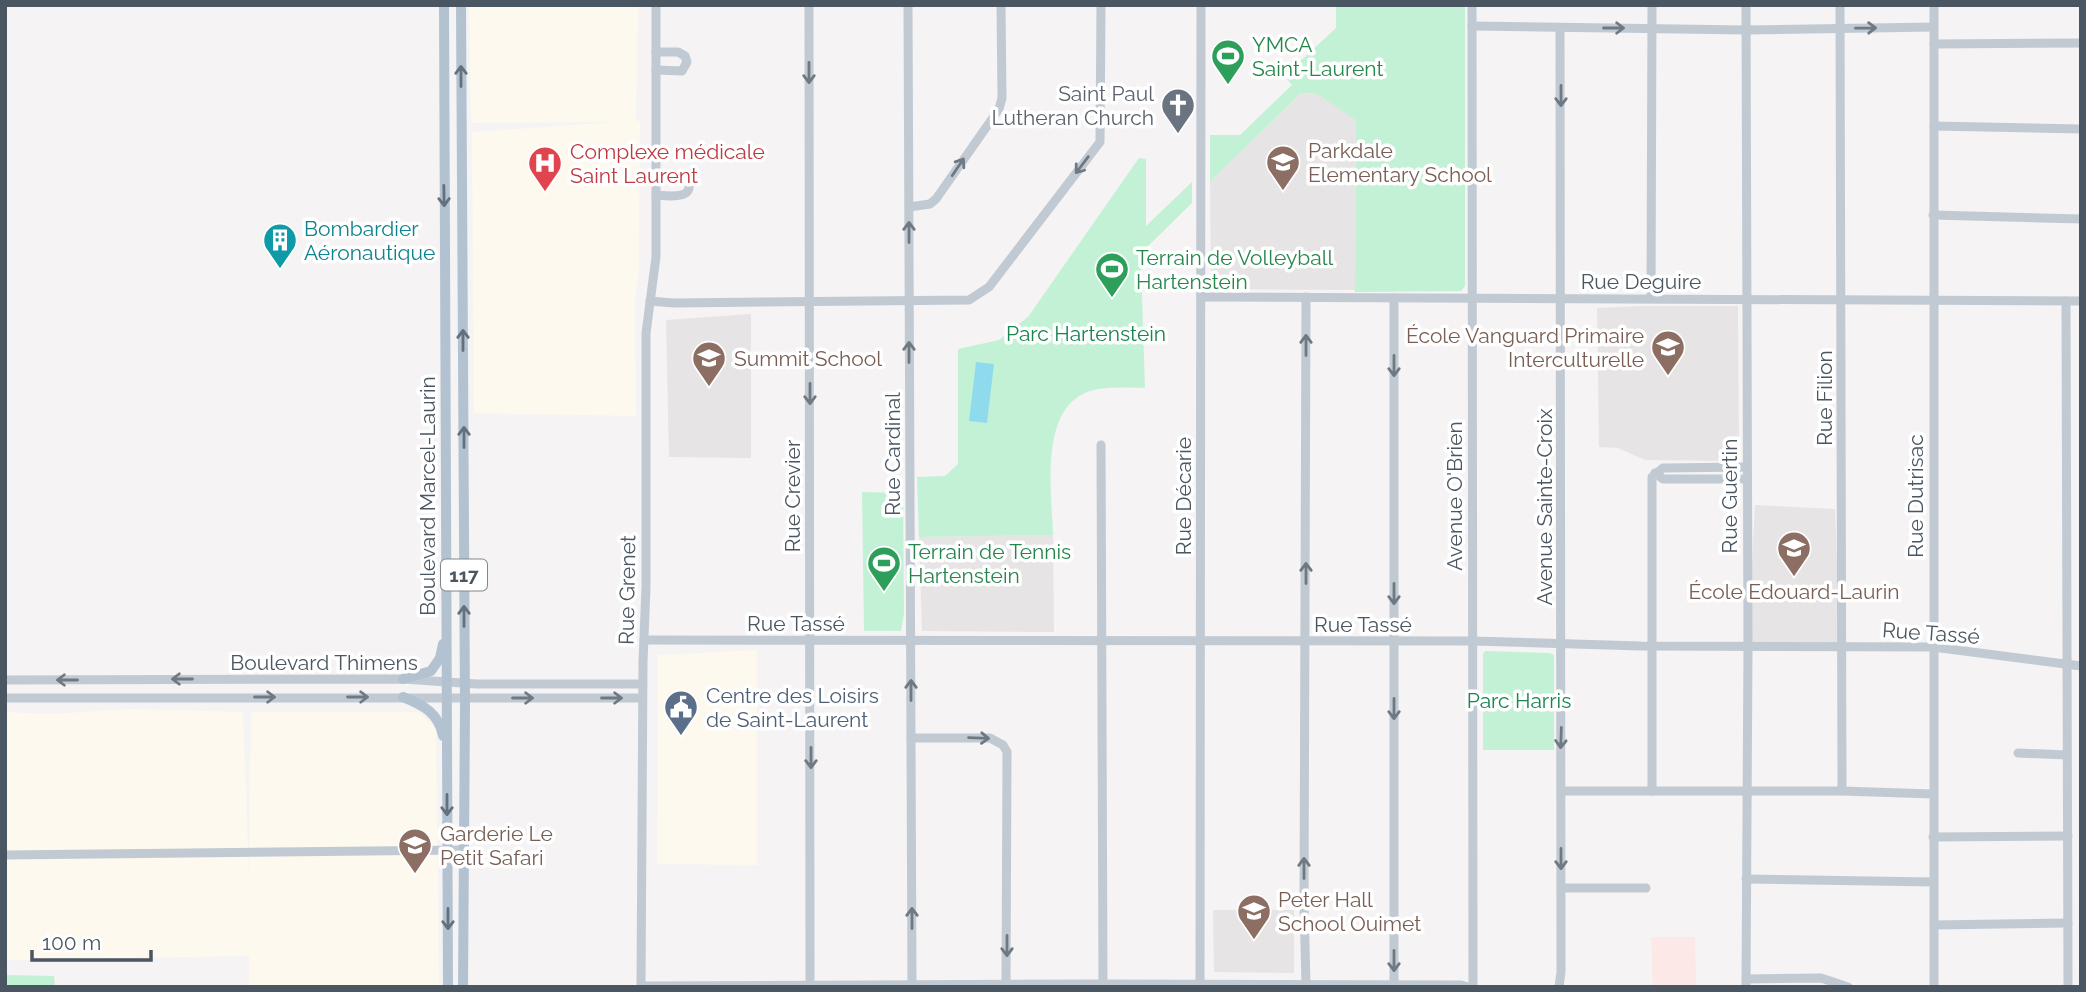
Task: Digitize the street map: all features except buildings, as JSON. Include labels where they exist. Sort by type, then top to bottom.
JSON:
[{"type":"main road","name":"Boulevard Marcel-Laurin","points":[[444,5],[448,987]]},
{"type":"main road","name":"Boulevard Marcel-Laurin","points":[[461,5],[465,684],[463,987]]},
{"type":"main road","points":[[446,408],[463,408]]},
{"type":"main road","points":[[403,679],[430,672],[435,667],[440,658],[447,620]]},
{"type":"main road","points":[[403,697],[426,707],[437,719],[443,732],[447,759]]},
{"type":"street","name":"Rue Grenet","points":[[641,986],[646,333],[656,257],[656,5]]},
{"type":"street","name":"Rue Crevier","points":[[809,5],[810,986]]},
{"type":"street","name":"Rue Cardinal","points":[[908,5],[912,986]]},
{"type":"street","points":[[909,207],[930,204],[936,200],[999,109],[1002,98],[1001,5]]},
{"type":"street","points":[[650,301],[969,300],[989,287],[1100,142],[1101,5]]},
{"type":"street","name":"Rue Décarie","points":[[1200,986],[1201,5]]},
{"type":"street","name":"Avenue O'Brien","points":[[1472,5],[1473,987]]},
{"type":"street","points":[[1651,298],[1652,5]]},
{"type":"street","name":"Rue Guertin","points":[[1745,5],[1748,299],[1746,983]]},
{"type":"street","name":"Rue Filion","points":[[1840,5],[1842,792]]},
{"type":"street","name":"Rue Dutrisac","points":[[1934,5],[1934,987]]},
{"type":"street","points":[[1472,26],[1746,30],[1934,27]]},
{"type":"street","name":"Avenue Sainte-Croix","points":[[1559,987],[1562,791],[1560,28]]},
{"type":"street","points":[[1934,44],[2081,43]]},
{"type":"street","points":[[656,52],[681,53],[687,62],[682,71],[656,70]]},
{"type":"street","points":[[1934,126],[2081,129]]},
{"type":"street","points":[[656,176],[682,177],[688,180],[690,186],[683,195],[656,195]]},
{"type":"street","points":[[1933,215],[2081,219]]},
{"type":"street","name":"Rue Deguire","points":[[1201,297],[2081,301]]},
{"type":"street","points":[[1306,297],[1306,985]]},
{"type":"street","points":[[1394,298],[1394,986]]},
{"type":"street","points":[[2066,301],[2068,987]]},
{"type":"street","points":[[1101,445],[1103,985]]},
{"type":"street","points":[[1702,474],[1746,467]]},
{"type":"street","points":[[1652,791],[1652,477],[1663,468],[1746,479]]},
{"type":"street","name":"Rue Tassé","points":[[644,640],[1472,641],[1562,645],[1933,647],[2081,666]]},
{"type":"street","name":"Boulevard Thimens","points":[[5,680],[403,679],[465,684],[642,684]]},
{"type":"street","name":"Boulevard Thimens","points":[[5,698],[642,698]]},
{"type":"street","points":[[911,738],[990,738],[1003,745],[1007,752],[1006,986]]},
{"type":"street","points":[[2018,753],[2067,755]]},
{"type":"street","points":[[1562,791],[1933,794]]},
{"type":"street","points":[[1933,837],[2068,836]]},
{"type":"street","points":[[5,855],[463,850]]},
{"type":"street","points":[[1746,879],[1933,882]]},
{"type":"street","points":[[1561,888],[1646,888]]},
{"type":"street","points":[[1934,925],[2068,923]]},
{"type":"street","points":[[1746,983],[1821,978],[1843,986]]},
{"type":"street","points":[[641,986],[1468,987]]},
{"type":"shaded area","points":[[469,5],[638,5],[636,121],[640,121],[639,266],[635,303],[636,416],[474,413],[472,132],[617,122],[471,123]]},
{"type":"shaded area","name":"Parkdale Elementary School","points":[[1301,93],[1317,94],[1356,119],[1355,290],[1211,289],[1210,182]]},
{"type":"shaded area","name":"École Vanguard Primaire Interculturelle","points":[[1738,306],[1739,461],[1645,460],[1618,448],[1599,447],[1597,308]]},
{"type":"shaded area","name":"Summit School","points":[[751,314],[751,458],[669,457],[666,320]]},
{"type":"shaded area","name":"École Edouard-Laurin","points":[[1755,505],[1835,509],[1840,646],[1748,647]]},
{"type":"shaded area","points":[[1053,535],[1054,632],[922,631],[919,537]]},
{"type":"shaded area","points":[[757,650],[757,865],[657,864],[658,655]]},
{"type":"shaded area","points":[[131,709],[243,712],[249,877],[251,712],[419,712],[436,729],[439,987],[249,987],[249,956],[5,960],[5,712],[49,714]]},
{"type":"shaded area","name":"Peter Hall School Ouimet","points":[[1213,910],[1294,910],[1294,973],[1214,972]]},
{"type":"shaded area","points":[[1651,937],[1695,937],[1696,987],[1653,987]]},
{"type":"green space","points":[[1336,5],[1465,5],[1465,286],[1461,291],[1355,292],[1356,120],[1317,94],[1301,93],[1210,182],[1210,135],[1240,135],[1292,85],[1285,76],[1285,61],[1293,68],[1336,28]]},
{"type":"green space","name":"Parc Hartenstein","points":[[1139,158],[1146,159],[1146,226],[1192,182],[1192,203],[1144,250],[1141,268],[1145,388],[1096,389],[1073,400],[1062,415],[1055,433],[1052,454],[1053,535],[919,537],[917,477],[945,476],[958,464],[958,349],[999,340],[1028,317]]},
{"type":"green space","points":[[862,492],[903,493],[904,613],[901,631],[864,631]]},
{"type":"green space","name":"Parc Harris","points":[[1485,651],[1554,655],[1554,750],[1483,750]]},
{"type":"green space","points":[[5,975],[54,976],[55,987],[5,987]]},
{"type":"water","points":[[976,362],[994,364],[987,423],[969,421]]},
{"type":"place","name":"YMCA Saint-Laurent","points":[[1228,86]]},
{"type":"place","name":"Saint Paul Lutheran Church","points":[[1178,135]]},
{"type":"place","name":"Parkdale Elementary School","points":[[1283,192]]},
{"type":"place","name":"Complexe médicale Saint Laurent","points":[[545,193]]},
{"type":"place","name":"Bombardier Aéronautique","points":[[280,270]]},
{"type":"place","name":"Terrain de Volleyball Hartenstein","points":[[1112,299]]},
{"type":"place","name":"École Vanguard Primaire Interculturelle","points":[[1668,377]]},
{"type":"place","name":"Summit School","points":[[709,388]]},
{"type":"place","name":"École Edouard-Laurin","points":[[1794,578]]},
{"type":"place","name":"Terrain de Tennis Hartenstein","points":[[884,593]]},
{"type":"place","name":"Centre des Loisirs de Saint-Laurent","points":[[681,737]]},
{"type":"place","name":"Garderie Le Petit Safari","points":[[415,875]]},
{"type":"place","name":"Peter Hall School Ouimet","points":[[1254,941]]}]
